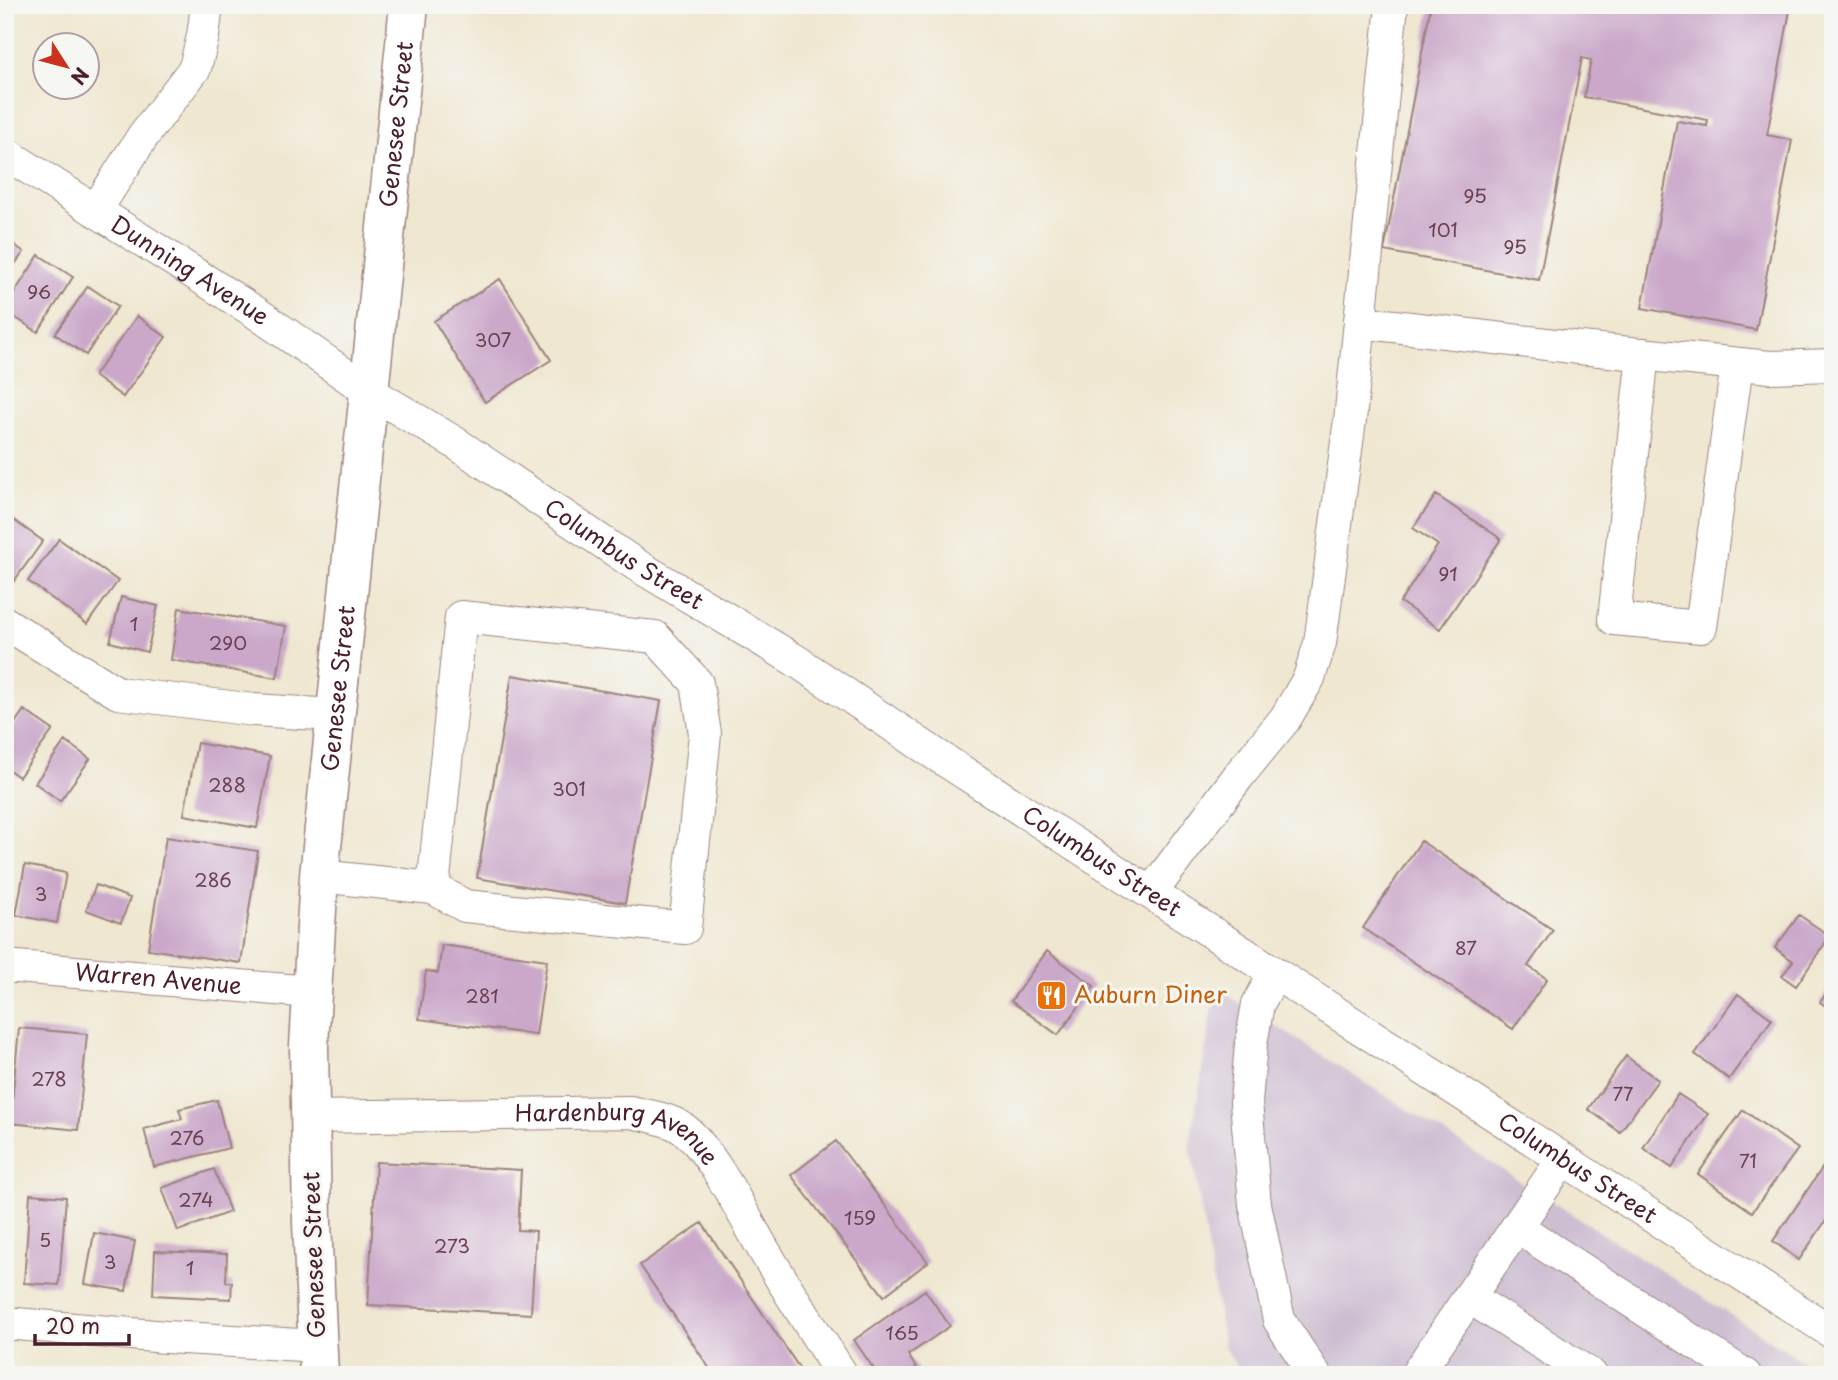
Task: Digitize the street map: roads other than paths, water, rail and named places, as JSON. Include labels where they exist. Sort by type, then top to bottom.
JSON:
[{"type":"main road","name":"Genesee Street","points":[[318,1360],[309,1046],[319,876],[409,5]]},
{"type":"street","points":[[96,210],[144,136],[195,68],[204,36],[206,5]]},
{"type":"street","points":[[1151,893],[1285,719],[1309,678],[1321,643],[1348,433],[1392,5]]},
{"type":"street","name":"Dunning Avenue","points":[[5,153],[255,312],[370,392]]},
{"type":"street","points":[[1360,321],[1737,364],[1770,367],[1833,365]]},
{"type":"street","points":[[1643,354],[1614,619],[1701,627],[1737,364]]},
{"type":"street","name":"Columbus Street","points":[[370,392],[454,442],[635,564],[795,660],[938,756],[1833,1333]]},
{"type":"street","points":[[655,637],[683,593]]},
{"type":"street","points":[[319,876],[433,888],[465,906],[685,928],[705,734],[697,683],[655,637],[461,617],[433,888]]},
{"type":"street","points":[[5,623],[118,693],[254,710],[335,715]]},
{"type":"street","name":"Warren Avenue","points":[[5,966],[312,992]]},
{"type":"street","points":[[1275,973],[1258,1004],[1251,1044],[1246,1102],[1255,1204],[1279,1320],[1315,1375]]},
{"type":"street","name":"Hardenburg Avenue","points":[[310,1117],[631,1112],[681,1127],[695,1140],[721,1177],[842,1375]]},
{"type":"street","points":[[1429,1370],[1469,1297],[1563,1159]]},
{"type":"street","points":[[1517,1227],[1745,1375]]},
{"type":"street","points":[[1469,1297],[1591,1375]]},
{"type":"street","points":[[5,1323],[166,1337],[318,1360]]},
{"type":"place","name":"Auburn Diner","points":[[1051,995]]}]
